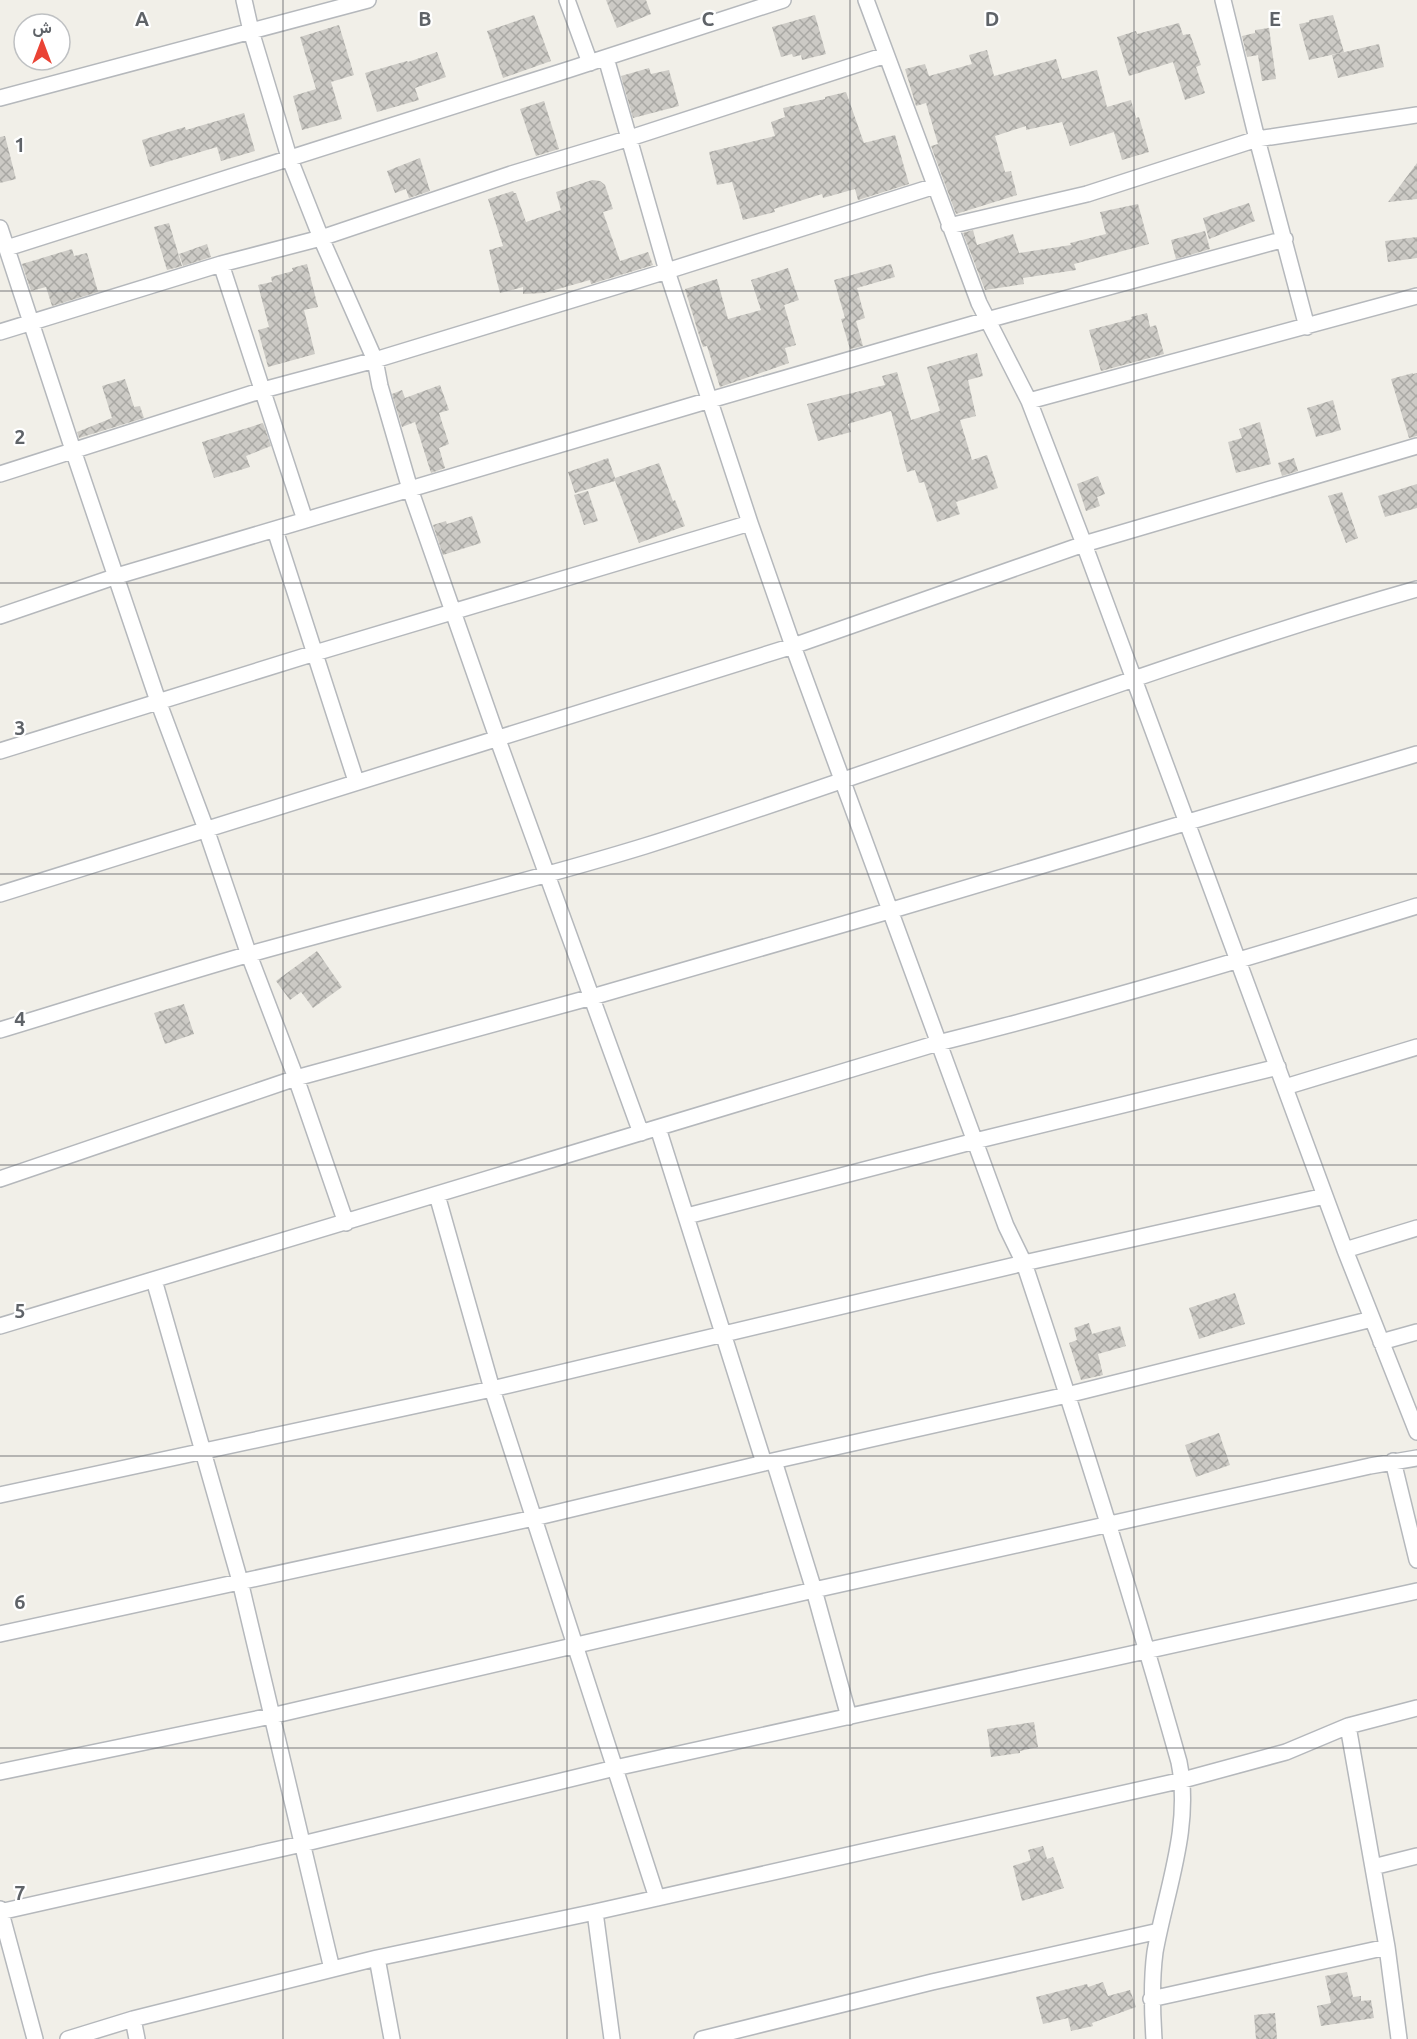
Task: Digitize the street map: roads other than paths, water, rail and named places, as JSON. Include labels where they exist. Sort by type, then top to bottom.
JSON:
[{"type":"street","points":[[244,0],[251,31],[289,157],[321,238],[375,360],[380,386],[410,489],[498,740],[641,1133]]},
{"type":"street","points":[[0,98],[369,0]]},
{"type":"street","points":[[567,0],[590,63]]},
{"type":"street","points":[[7,248],[783,0]]},
{"type":"street","points":[[1223,0],[1307,327]]},
{"type":"street","points":[[872,1],[886,55],[949,226],[979,303],[1029,401],[1135,678],[1345,1250],[1417,1432]]},
{"type":"street","points":[[0,332],[221,264],[321,238],[511,174],[886,55]]},
{"type":"street","points":[[606,58],[667,270],[750,523],[938,1043],[1006,1226],[1024,1263],[1109,1523],[1148,1651],[1183,1780],[1184,1804],[1172,1883],[1159,1931],[1151,1982],[1154,2039]]},
{"type":"street","points":[[949,226],[1088,194],[1257,139],[1417,115]]},
{"type":"street","points":[[0,474],[263,390],[375,360],[935,186]]},
{"type":"street","points":[[0,228],[158,701],[206,829],[249,955],[296,1078],[346,1223]]},
{"type":"street","points":[[0,616],[117,576],[710,400],[987,320],[1285,239]]},
{"type":"street","points":[[221,264],[305,520]]},
{"type":"street","points":[[1029,401],[1417,296]]},
{"type":"street","points":[[0,894],[793,646],[1084,544],[1417,446]]},
{"type":"street","points":[[0,751],[315,652],[750,523]]},
{"type":"street","points":[[274,530],[356,781]]},
{"type":"street","points":[[0,1030],[249,955],[548,875],[646,845],[842,781],[1135,678],[1417,589]]},
{"type":"street","points":[[0,1179],[296,1078],[592,998],[1417,754]]},
{"type":"street","points":[[0,1326],[938,1043],[1023,1022],[1240,961],[1417,906]]},
{"type":"street","points":[[1285,1087],[1417,1047]]},
{"type":"street","points":[[687,1216],[975,1141],[1278,1067]]},
{"type":"street","points":[[658,1128],[724,1335],[814,1590],[849,1717]]},
{"type":"street","points":[[437,1195],[492,1389],[657,1898]]},
{"type":"street","points":[[0,1495],[492,1389],[1024,1263],[1325,1196]]},
{"type":"street","points":[[1345,1250],[1417,1228]]},
{"type":"street","points":[[154,1280],[240,1581],[332,1969]]},
{"type":"street","points":[[0,1635],[534,1518],[1067,1395],[1372,1319]]},
{"type":"street","points":[[1381,1342],[1417,1332]]},
{"type":"street","points":[[0,1772],[271,1716],[1109,1523],[1393,1461],[1417,1458]]},
{"type":"street","points":[[1393,1461],[1417,1560]]},
{"type":"street","points":[[35,2039],[0,1911],[302,1844],[615,1768],[1417,1591]]},
{"type":"street","points":[[68,2039],[133,2019],[377,1958],[595,1912],[1183,1780],[1286,1752],[1348,1726],[1417,1708]]},
{"type":"street","points":[[1348,1726],[1387,1947],[1399,2039]]},
{"type":"street","points":[[1373,1867],[1417,1856]]},
{"type":"street","points":[[595,1912],[612,2039]]},
{"type":"street","points":[[702,2039],[932,1982],[1159,1931]]},
{"type":"street","points":[[1151,1999],[1387,1947]]},
{"type":"street","points":[[377,1958],[392,2039]]},
{"type":"street","points":[[133,2019],[137,2039]]}]
